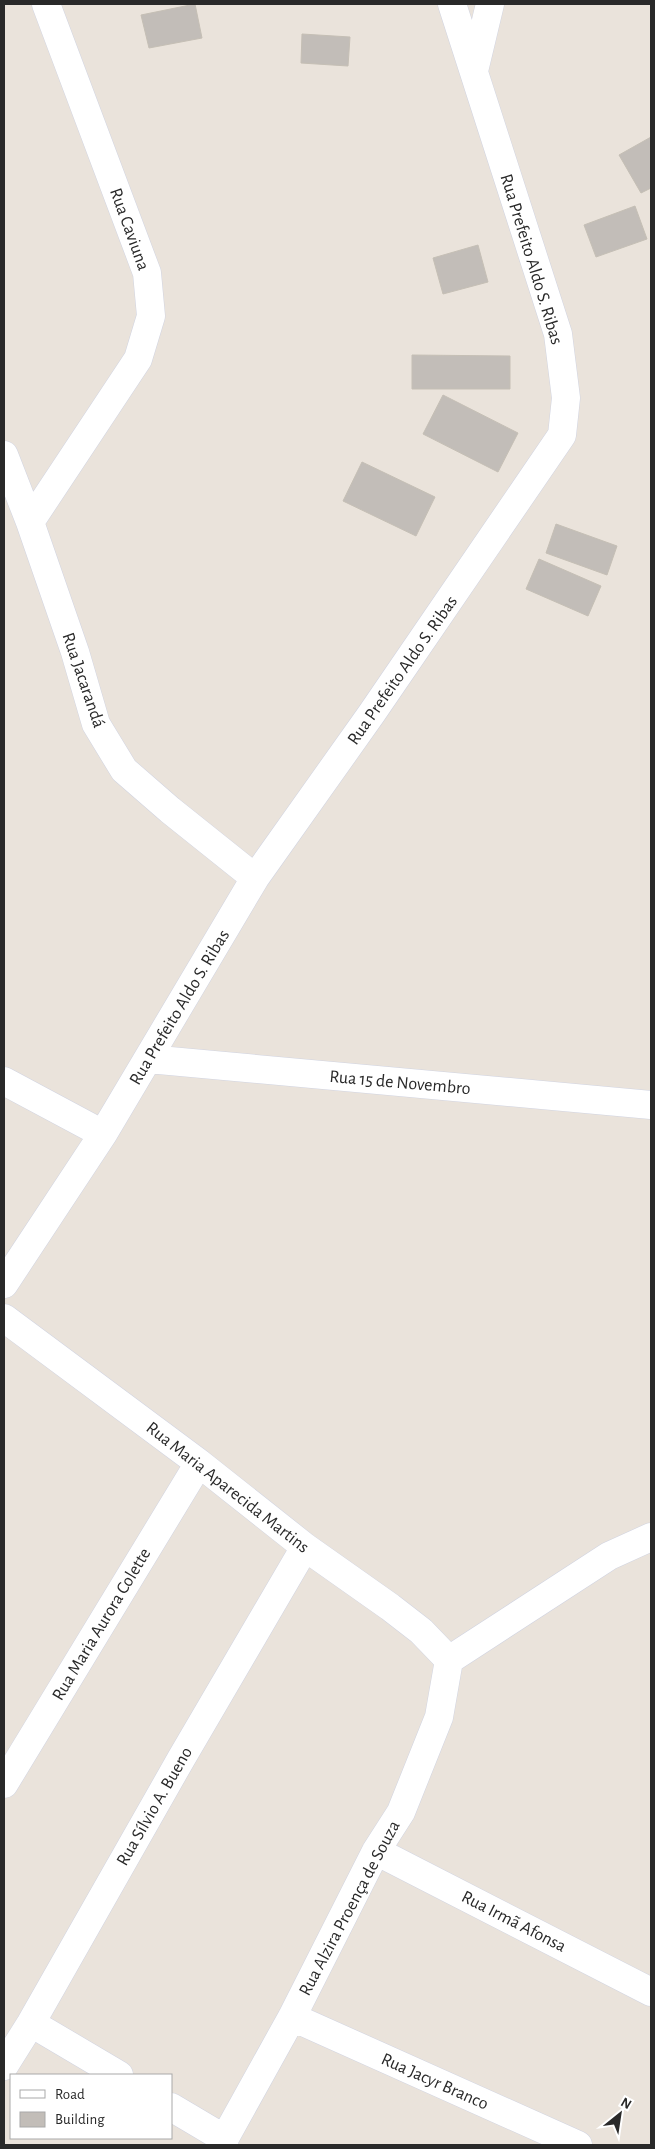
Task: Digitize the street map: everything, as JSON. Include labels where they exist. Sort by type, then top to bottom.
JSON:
[{"type":"street","name":"Rua Caviuna","points":[[30,522],[138,359],[151,316],[147,273],[46,4]]},
{"type":"street","name":"Rua Prefeito Aldo S. Ribas","points":[[4,1284],[103,1134],[255,878],[378,705],[562,435],[566,398],[558,334],[452,4]]},
{"type":"street","points":[[474,71],[490,4]]},
{"type":"street","name":"Rua Jacarandá","points":[[4,455],[30,522],[75,652],[96,724],[124,770],[170,810],[255,878]]},
{"type":"street","name":"Rua 15 de Novembro","points":[[148,1059],[651,1105]]},
{"type":"street","points":[[4,1081],[103,1134]]},
{"type":"street","name":"Rua Maria Aparecida Martins","points":[[4,1318],[200,1463],[305,1547],[421,1631],[449,1660]]},
{"type":"street","name":"Rua Maria Aurora Colette","points":[[4,1784],[200,1463]]},
{"type":"street","points":[[449,1660],[609,1556],[651,1537]]},
{"type":"street","name":"Rua Sílvio A. Bueno","points":[[4,2066],[31,2023],[305,1547]]},
{"type":"street","name":"Rua Alzira Proença de Souza","points":[[223,2142],[292,2017],[376,1851],[401,1812],[440,1718],[449,1660]]},
{"type":"street","name":"Rua Irmã Afonsa","points":[[376,1851],[651,1992]]},
{"type":"street","name":"Rua Jacyr Branco","points":[[292,2017],[578,2145]]},
{"type":"street","points":[[31,2023],[117,2074]]},
{"type":"street","points":[[172,2108],[223,2142]]},
{"type":"building","points":[[195,4],[202,38],[149,48],[141,15]]},
{"type":"building","points":[[302,34],[350,37],[348,66],[301,63]]},
{"type":"building","points":[[651,137],[651,188],[641,193],[619,155]]},
{"type":"building","points":[[635,206],[647,239],[596,257],[584,225]]},
{"type":"building","points":[[478,245],[488,282],[443,294],[433,258]]},
{"type":"building","points":[[412,355],[510,356],[510,389],[412,389]]},
{"type":"building","points":[[443,395],[518,433],[498,472],[423,434]]},
{"type":"building","points":[[362,462],[435,497],[416,536],[343,501]]},
{"type":"building","points":[[556,524],[617,546],[607,575],[546,553]]},
{"type":"building","points":[[539,559],[601,586],[588,616],[526,589]]}]
